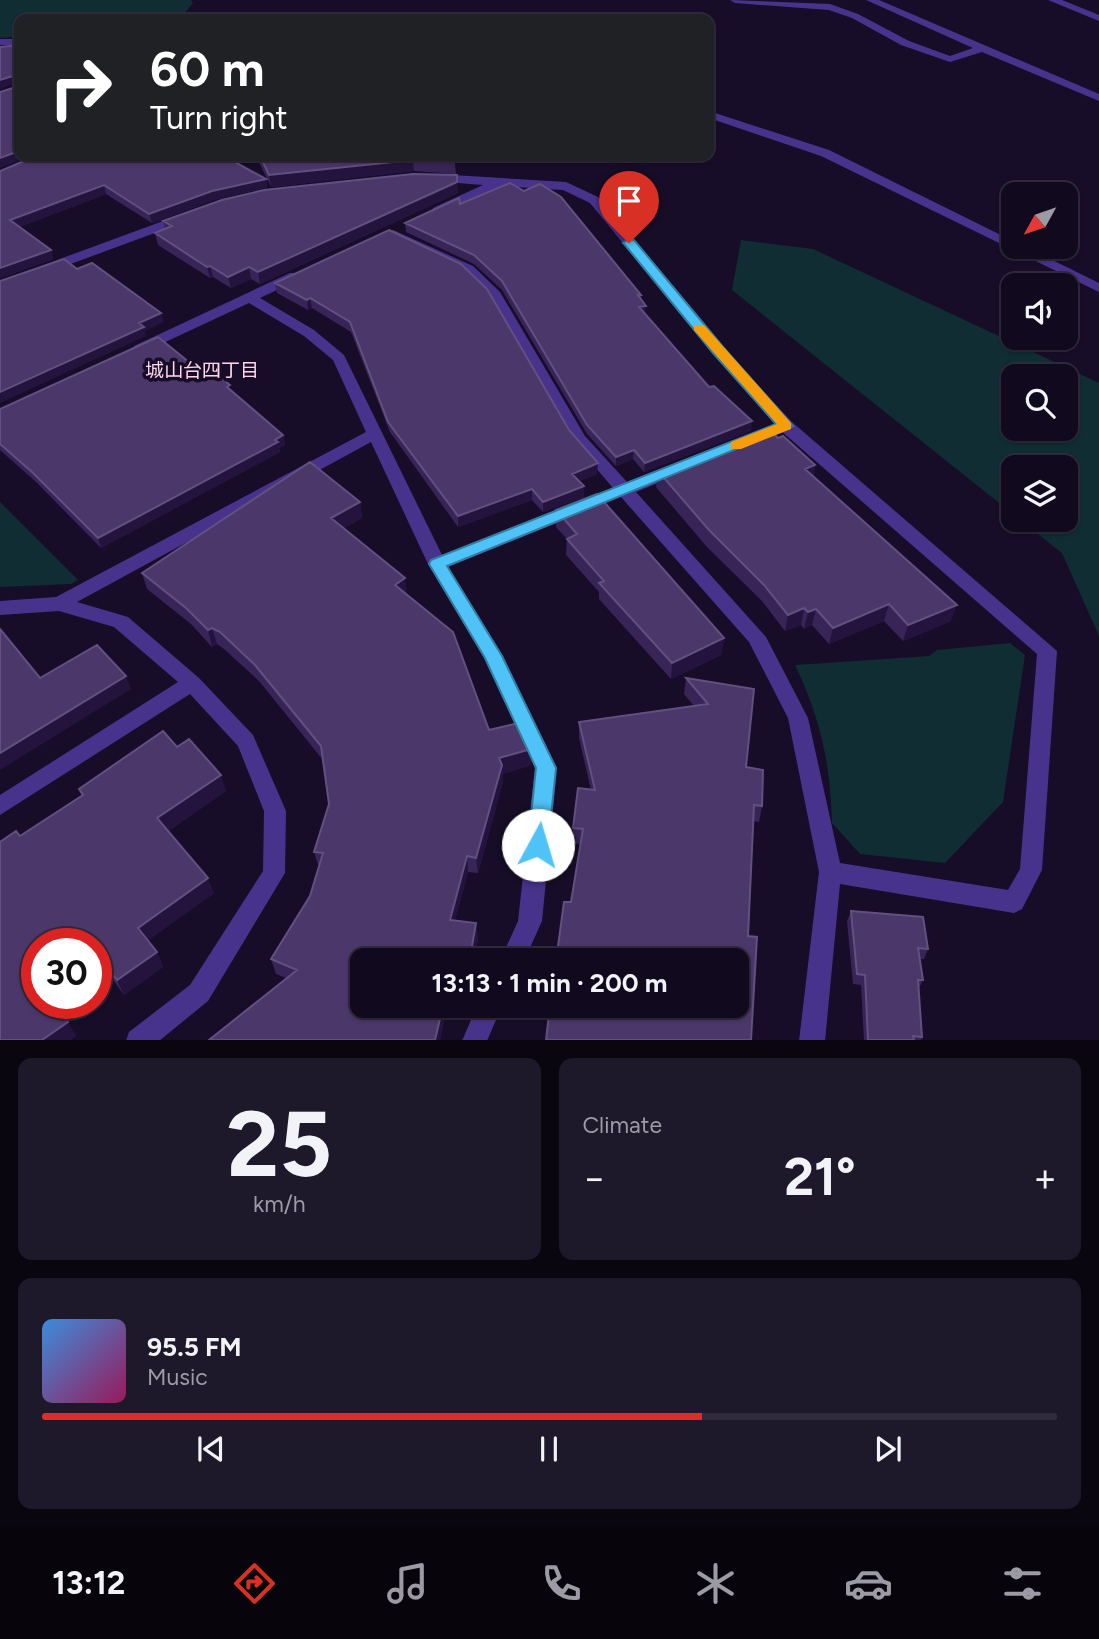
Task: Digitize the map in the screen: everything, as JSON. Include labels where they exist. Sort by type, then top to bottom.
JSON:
[{"type":"street","points":[[735,0],[830,7],[855,16],[905,43],[950,59],[983,48]]},
{"type":"street","points":[[871,0],[1099,98]]},
{"type":"street","points":[[1053,0],[1099,18]]},
{"type":"street","points":[[714,116],[825,153],[1001,240]]},
{"type":"street","points":[[424,178],[505,180],[566,186],[594,200],[780,428],[1047,651],[1031,870],[1014,902],[830,872]]},
{"type":"street","points":[[429,215],[505,180]]},
{"type":"street","points":[[0,286],[193,214]]},
{"type":"street","points":[[392,233],[468,269],[495,295],[579,439],[755,637],[798,718],[830,872],[812,1040]]},
{"type":"street","points":[[1040,259],[1099,288]]},
{"type":"street","points":[[122,357],[308,270]]},
{"type":"street","points":[[249,297],[309,333],[339,358],[437,564],[493,656],[546,768],[530,921],[518,948]]},
{"type":"street","points":[[60,604],[374,434]]},
{"type":"street","points":[[437,564],[700,460]]},
{"type":"street","points":[[0,608],[60,604],[121,622],[192,683],[246,741],[275,811],[274,873],[199,993],[139,1040]]},
{"type":"street","points":[[0,806],[192,683]]},
{"type":"street","points":[[474,1040],[485,1018]]},
{"type":"green space","points":[[0,0],[191,0],[193,3],[184,14],[14,14],[14,37],[0,38]]},
{"type":"green space","points":[[741,240],[813,249],[1001,337],[1001,350],[1029,350],[1058,364],[1001,364],[1001,441],[1078,441],[1078,373],[1099,383],[1099,636],[1062,553],[1035,532],[1078,532],[1078,455],[1001,455],[1001,504],[732,290]]},
{"type":"green space","points":[[0,502],[78,580],[71,584],[0,587]]},
{"type":"green space","points":[[1010,643],[1025,655],[1003,802],[945,863],[860,854],[832,823],[829,780],[818,723],[795,665],[929,656],[937,650]]},
{"type":"building","points":[[14,46],[14,76],[0,80],[0,47]]},
{"type":"building","points":[[14,88],[14,153],[0,158],[0,92]]},
{"type":"building","points":[[24,161],[233,161],[266,179],[212,191],[149,214],[104,185],[10,220],[51,250],[0,268],[0,171]]},
{"type":"building","points":[[262,161],[403,161],[269,175]]},
{"type":"building","points":[[413,174],[457,175],[457,182],[258,272],[249,267],[228,277],[210,266],[207,267],[155,233],[172,226],[163,221],[222,200],[264,190]]},
{"type":"building","points":[[510,183],[524,191],[540,184],[561,197],[641,295],[638,295],[646,306],[639,307],[709,387],[714,386],[752,421],[645,463],[634,450],[616,457],[587,425],[502,281],[474,255],[405,223],[459,198],[460,204]]},
{"type":"building","points":[[389,230],[461,264],[487,289],[569,430],[598,463],[572,474],[584,486],[543,502],[532,489],[458,516],[388,422],[350,322],[310,298],[307,300],[275,283]]},
{"type":"building","points":[[64,259],[77,269],[92,263],[161,313],[139,323],[144,327],[0,392],[0,281]]},
{"type":"building","points":[[158,337],[195,367],[202,363],[230,385],[227,387],[283,435],[275,440],[278,442],[98,538],[0,444],[0,409]]},
{"type":"building","points":[[767,428],[778,438],[783,436],[815,465],[805,469],[957,605],[908,625],[889,604],[833,628],[816,609],[808,612],[804,608],[788,615],[764,585],[709,530],[658,471]]},
{"type":"building","points":[[310,462],[360,502],[331,518],[405,578],[395,585],[453,632],[489,730],[518,723],[531,749],[499,758],[502,765],[476,858],[467,856],[450,920],[476,923],[472,948],[350,948],[350,1018],[440,1018],[435,1040],[209,1040],[297,970],[271,959],[310,896],[323,853],[314,852],[329,804],[321,746],[255,665],[220,632],[212,628],[208,630],[186,608],[142,573]]},
{"type":"building","points":[[597,494],[724,638],[672,663],[599,583],[604,581],[567,539],[577,534],[556,510]]},
{"type":"building","points":[[0,629],[40,678],[97,645],[126,676],[0,753]]},
{"type":"building","points":[[686,678],[754,689],[746,767],[763,770],[762,806],[754,805],[748,936],[757,937],[751,1040],[546,1040],[549,1018],[749,1018],[749,948],[558,948],[564,902],[571,902],[583,829],[573,828],[578,788],[595,790],[579,722],[708,704]]},
{"type":"building","points":[[163,731],[177,747],[189,739],[221,775],[157,818],[208,878],[138,928],[157,952],[117,980],[112,973],[112,928],[21,928],[21,1019],[66,1019],[68,1022],[42,1040],[0,1040],[0,842],[16,831],[20,836],[83,795],[79,789]]},
{"type":"building","points":[[851,911],[923,917],[928,949],[918,948],[923,980],[918,980],[922,1037],[913,1036],[914,1040],[868,1040],[865,975],[857,974]]},
{"type":"slow traffic","points":[[699,327],[786,426],[736,446]]},
{"type":"district","name":"城山台四丁目","points":[[202,370]]},
{"type":"route","points":[[538,845],[546,768],[493,656],[437,564],[786,426],[718,350],[629,243]]}]
